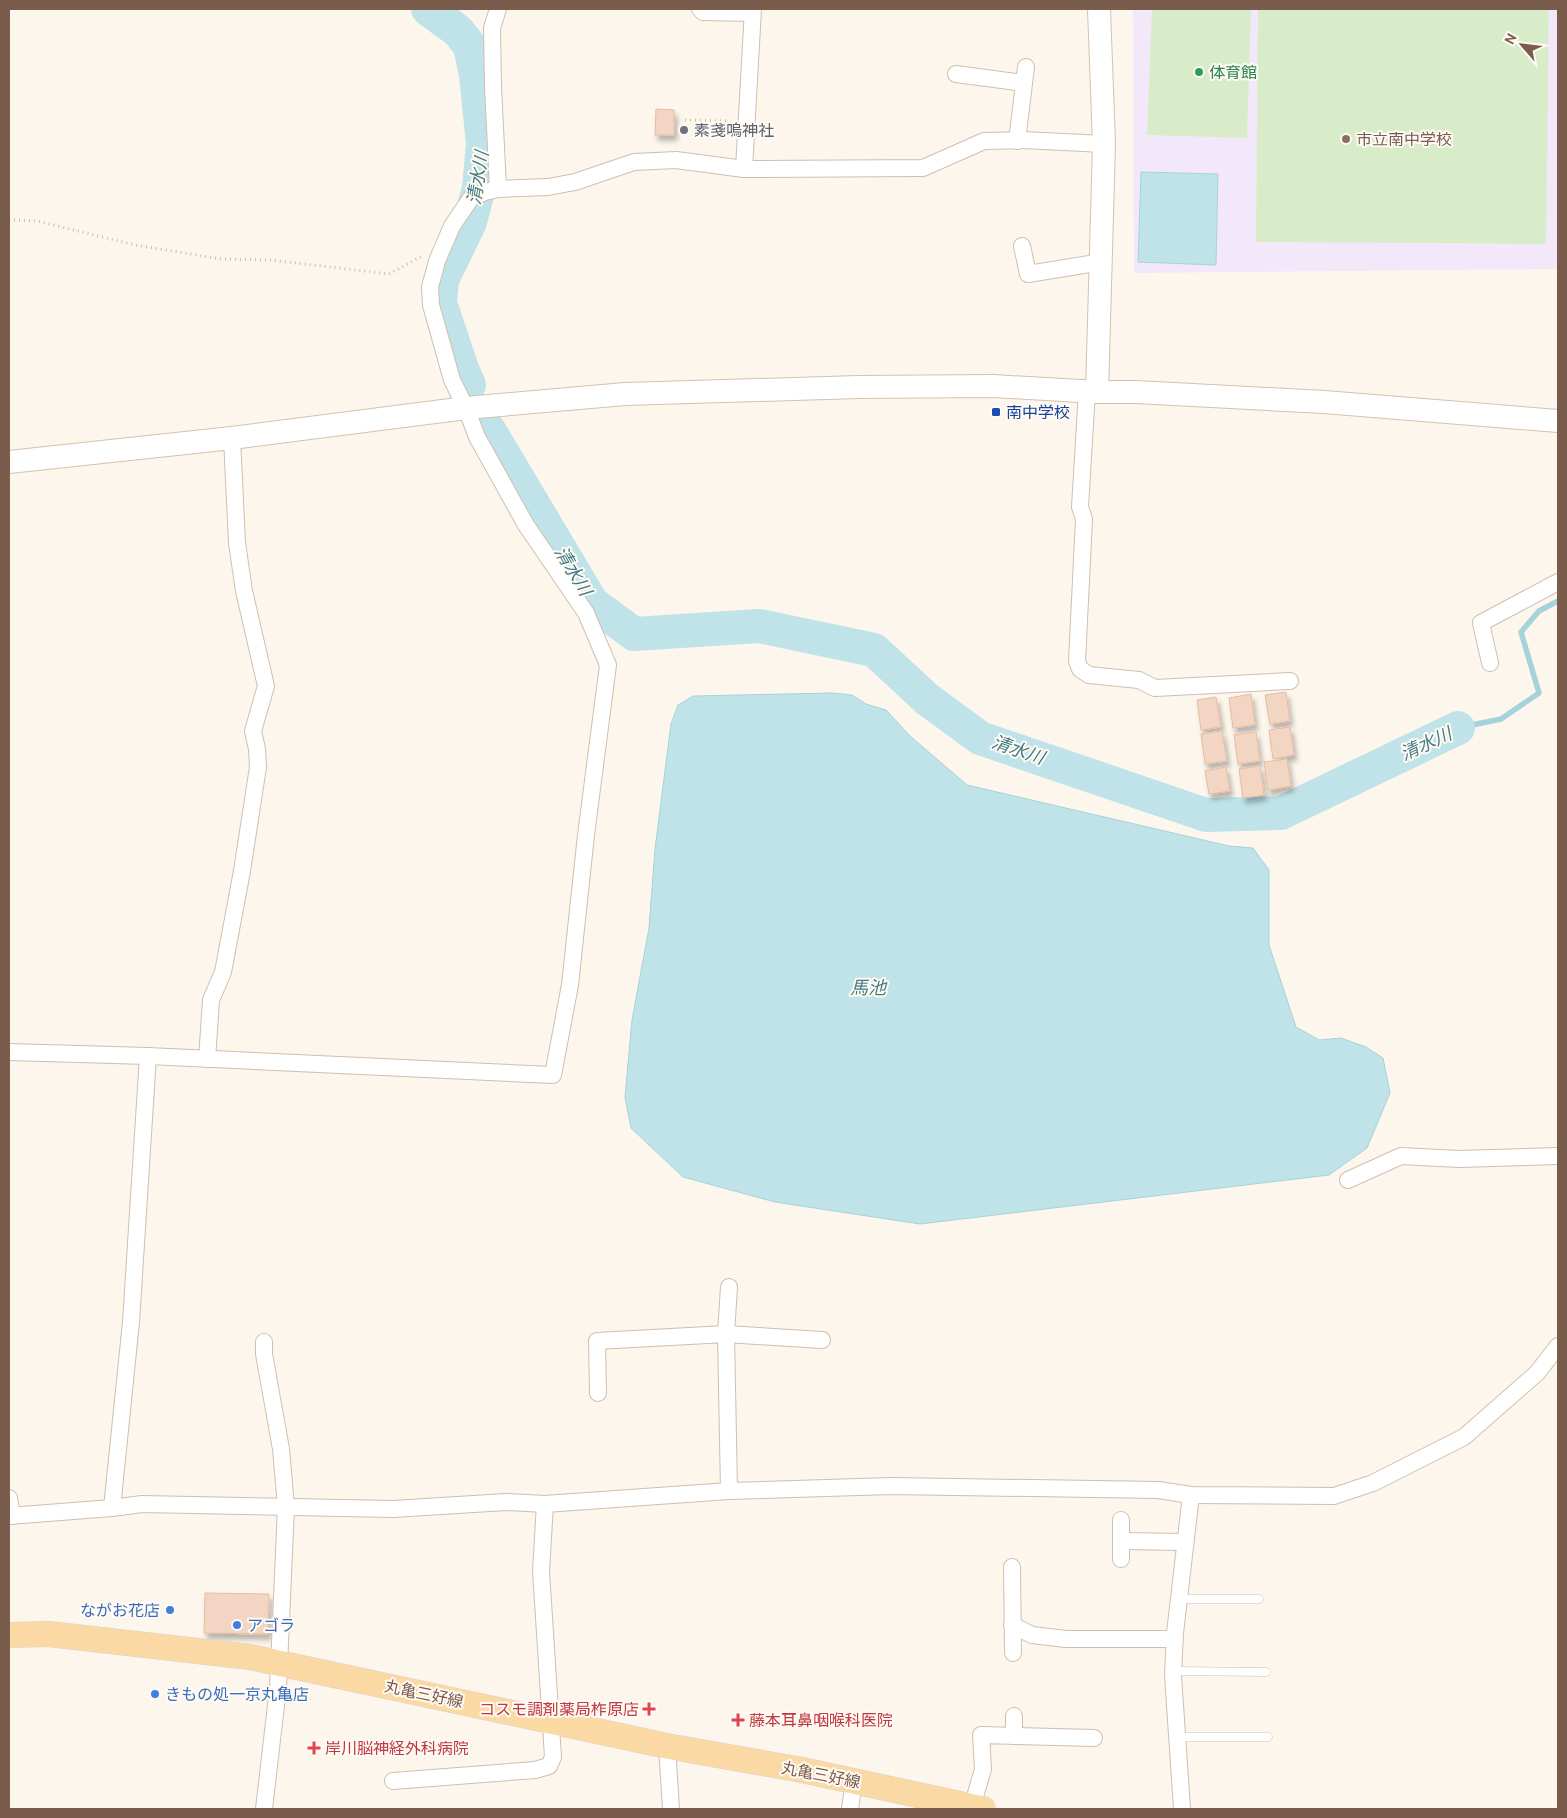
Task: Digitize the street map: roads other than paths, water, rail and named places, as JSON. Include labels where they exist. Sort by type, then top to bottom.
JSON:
[{"type":"main road","name":"丸亀三好線","points":[[9,1635],[49,1634],[250,1658],[667,1746],[854,1781],[908,1800],[978,1808]]},
{"type":"street","points":[[485,193],[492,86],[492,28],[498,9]]},
{"type":"street","points":[[700,9],[703,12],[752,11],[744,169]]},
{"type":"street","points":[[1099,9],[1104,144],[1102,262],[1092,392],[1080,507],[1084,519],[1077,661],[1080,669],[1090,675],[1139,680],[1156,688],[1290,682]]},
{"type":"street","points":[[956,74],[1025,75],[1017,141]]},
{"type":"street","points":[[9,1052],[148,1056],[553,1074],[570,985],[586,835],[608,665],[586,613],[526,525],[477,438],[466,408],[452,380],[430,305],[430,287],[440,254],[452,226],[485,193],[548,187],[575,182],[634,162],[676,160],[744,169],[923,168],[984,141],[1104,144]]},
{"type":"street","points":[[1022,246],[1028,274],[1102,262]]},
{"type":"street","points":[[9,462],[232,438],[466,408],[625,394],[860,387],[993,386],[1324,402],[1558,421]]},
{"type":"street","points":[[208,1059],[211,1000],[223,972],[242,871],[258,767],[253,731],[266,686],[244,591],[237,543],[232,438]]},
{"type":"street","points":[[1490,663],[1481,624],[1558,582]]},
{"type":"street","points":[[112,1508],[131,1322],[148,1056]]},
{"type":"street","points":[[1348,1180],[1402,1156],[1459,1158],[1558,1156]]},
{"type":"street","points":[[729,1492],[726,1334],[730,1287]]},
{"type":"street","points":[[598,1393],[597,1341],[726,1334],[822,1340]]},
{"type":"street","points":[[264,1342],[264,1354],[281,1449],[286,1507],[278,1688],[264,1809]]},
{"type":"street","points":[[9,1498],[10,1516],[142,1504],[393,1509],[506,1502],[545,1504],[729,1492],[891,1486],[1158,1490],[1191,1495],[1334,1496],[1372,1483],[1464,1437],[1537,1373],[1558,1346]]},
{"type":"street","points":[[1182,1809],[1177,1737],[1174,1639],[1191,1495]]},
{"type":"street","points":[[393,1781],[535,1770],[549,1766],[553,1757],[541,1571],[545,1504]]},
{"type":"street","points":[[1121,1520],[1121,1559]]},
{"type":"street","points":[[1121,1541],[1185,1542]]},
{"type":"street","points":[[1012,1567],[1013,1653]]},
{"type":"street","points":[[1012,1625],[1032,1635],[1066,1639],[1174,1639]]},
{"type":"street","points":[[1014,1716],[1014,1736]]},
{"type":"street","points":[[978,1808],[983,1769],[981,1735],[1094,1738]]},
{"type":"street","points":[[667,1746],[671,1809]]},
{"type":"street","points":[[850,1809],[854,1781]]},
{"type":"lane","points":[[1179,1599],[1259,1599]]},
{"type":"lane","points":[[1174,1671],[1266,1672]]},
{"type":"lane","points":[[1177,1737],[1268,1737]]},
{"type":"water","points":[[1141,172],[1218,174],[1216,265],[1138,262]]},
{"type":"water","name":"馬池","points":[[831,693],[852,695],[866,704],[886,710],[910,736],[967,785],[1229,846],[1253,848],[1269,870],[1269,945],[1296,1027],[1319,1040],[1341,1038],[1366,1047],[1383,1058],[1390,1093],[1367,1148],[1329,1175],[920,1224],[775,1202],[683,1177],[631,1128],[625,1097],[632,1020],[649,928],[655,849],[671,724],[678,705],[693,696]]},
{"type":"waterway","name":"清水川","points":[[428,9],[458,31],[470,46],[476,75],[483,144],[479,188],[470,222],[442,280],[440,303],[469,385]]},
{"type":"waterway","name":"清水川","points":[[489,430],[592,603],[634,634],[759,626],[874,650],[927,699],[980,738],[1206,815],[1281,813],[1458,728]]},
{"type":"waterway","name":"清水川","points":[[1458,728],[1501,719],[1539,693],[1521,632],[1539,611],[1558,601]]},
{"type":"place","name":"体育館","points":[[1199,72]]},
{"type":"place","name":"素戔嗚神社","points":[[684,130]]},
{"type":"place","name":"市立南中学校","points":[[1346,139]]},
{"type":"place","name":"南中学校","points":[[996,412]]},
{"type":"place","name":"ながお花店","points":[[170,1610]]},
{"type":"place","name":"アゴラ","points":[[237,1625]]},
{"type":"place","name":"きもの処一京丸亀店","points":[[155,1694]]},
{"type":"place","name":"コスモ調剤薬局柞原店","points":[[649,1709]]},
{"type":"place","name":"藤本耳鼻咽喉科医院","points":[[738,1720]]},
{"type":"place","name":"岸川脳神経外科病院","points":[[314,1748]]}]
